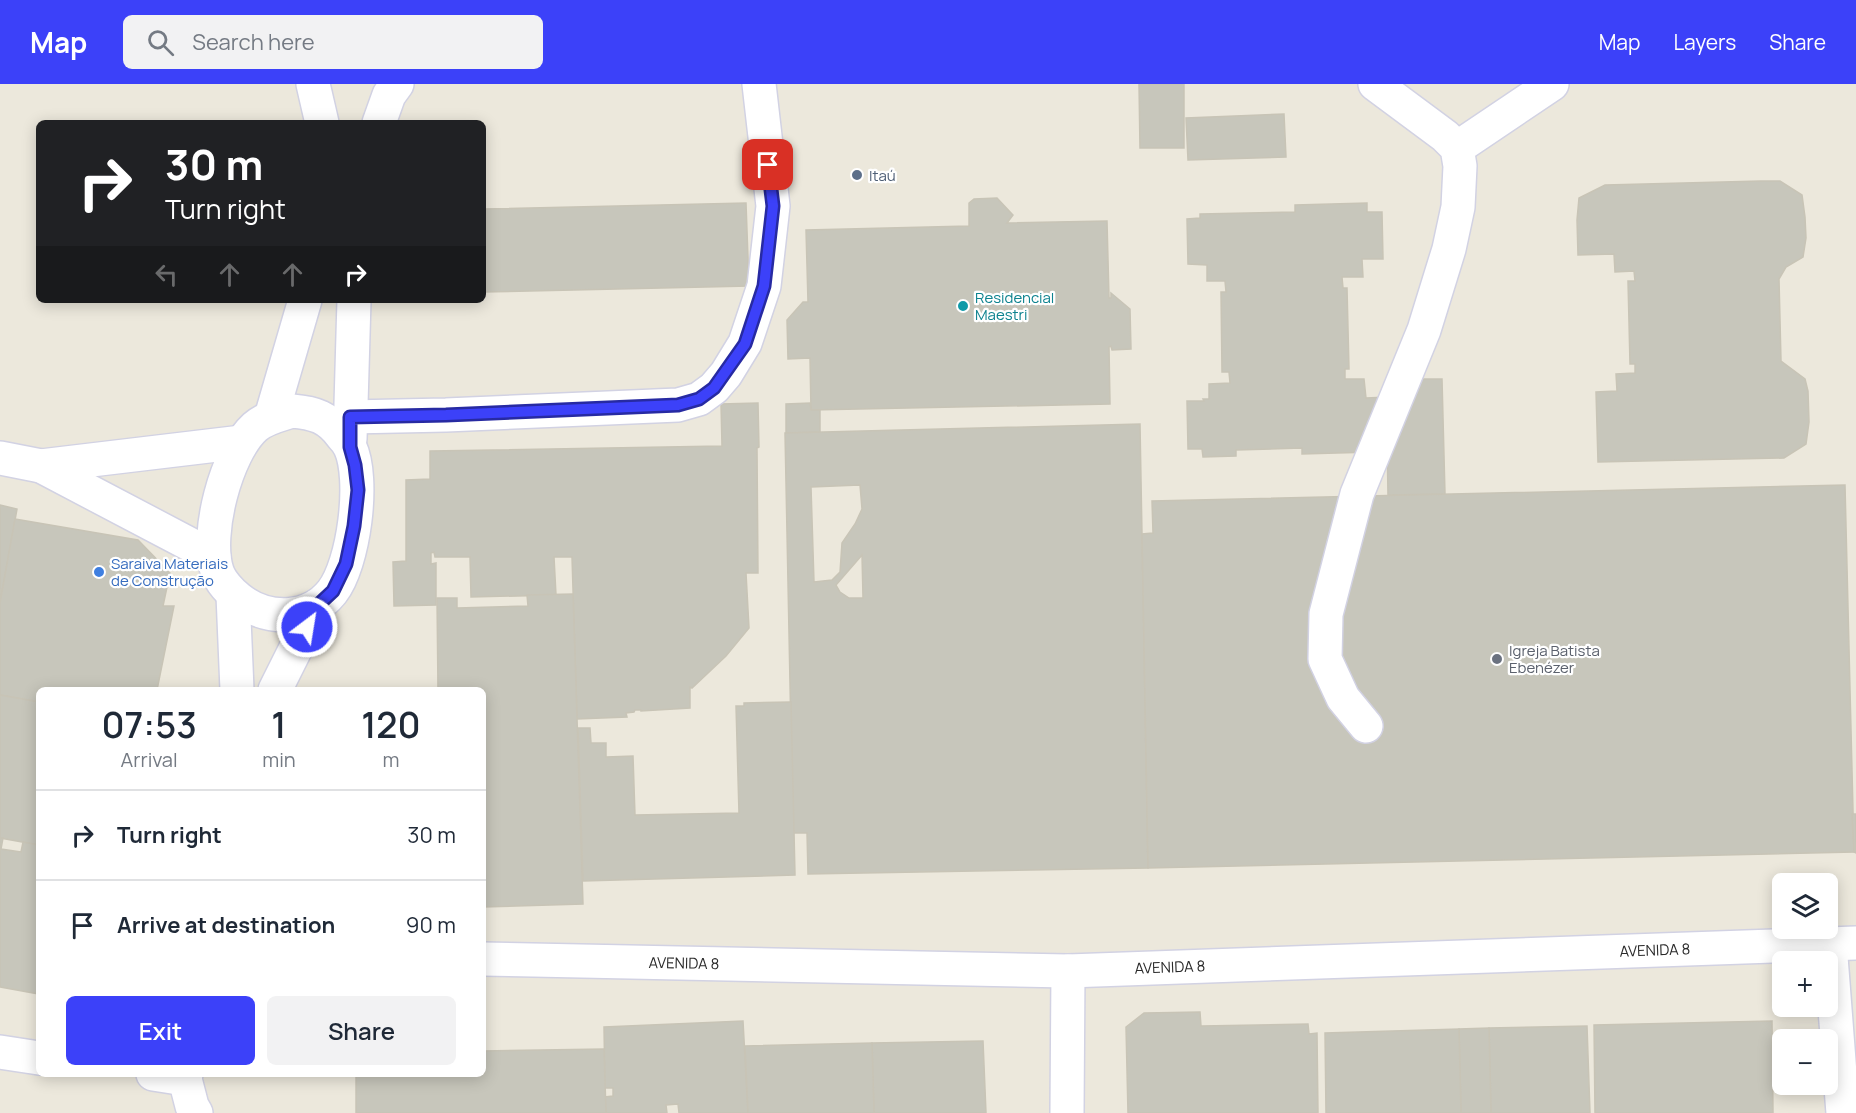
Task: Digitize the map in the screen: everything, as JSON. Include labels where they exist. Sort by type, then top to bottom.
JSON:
[{"type":"street","points":[[313,84],[321,120]]},
{"type":"street","points":[[380,120],[389,95],[397,84]]},
{"type":"street","points":[[317,606],[290,615],[267,614],[249,607],[233,595],[218,574],[214,557],[214,533],[220,499],[228,470],[242,442],[256,426],[271,417],[292,411],[312,413],[327,420],[338,430],[350,432],[446,415],[678,405],[699,399],[714,388],[745,344],[764,286],[773,206],[759,84]]},
{"type":"street","points":[[1366,726],[1342,698],[1325,659],[1326,614],[1357,495],[1424,330],[1449,249],[1458,207],[1460,166],[1457,148],[1445,136],[1375,84]]},
{"type":"street","points":[[1457,148],[1552,84]]},
{"type":"street","points":[[271,417],[304,303]]},
{"type":"street","points":[[276,687],[317,606],[333,591],[346,564],[354,526],[358,490],[350,432],[354,303]]},
{"type":"street","points":[[41,466],[242,442]]},
{"type":"street","points":[[0,458],[41,466],[214,557]]},
{"type":"street","points":[[233,595],[237,687]]},
{"type":"street","points":[[1843,943],[1843,1113]]},
{"type":"street","name":"AVENIDA 8","points":[[486,959],[1068,971],[1843,943]]},
{"type":"street","points":[[1067,1113],[1068,971]]},
{"type":"street","points":[[0,1052],[36,1058]]},
{"type":"street","points":[[186,1077],[192,1106],[196,1113]]},
{"type":"building","points":[[1139,84],[1184,84],[1184,148],[1140,148]]},
{"type":"building","points":[[1284,114],[1286,157],[1188,160],[1186,118]]},
{"type":"building","points":[[1780,181],[1802,195],[1805,217],[1806,238],[1803,257],[1786,267],[1779,279],[1781,361],[1805,379],[1808,391],[1809,422],[1806,444],[1784,458],[1598,462],[1596,392],[1617,391],[1616,374],[1635,373],[1635,364],[1630,364],[1628,281],[1635,281],[1634,271],[1615,272],[1614,254],[1578,255],[1579,198],[1605,185]]},
{"type":"building","name":"Residencial Maestri","points":[[997,198],[1013,215],[1007,223],[1107,221],[1109,298],[1111,298],[1111,293],[1130,309],[1131,349],[1112,350],[1111,346],[1109,347],[1110,404],[811,410],[810,358],[788,359],[787,320],[803,302],[808,302],[806,230],[969,226],[969,203],[974,199]]},
{"type":"building","points":[[746,203],[749,286],[486,292],[486,209]]},
{"type":"building","points":[[1367,203],[1367,212],[1382,212],[1383,259],[1362,259],[1363,277],[1342,277],[1343,288],[1347,288],[1349,369],[1345,369],[1345,379],[1364,379],[1366,398],[1387,397],[1373,452],[1302,454],[1302,448],[1236,450],[1236,456],[1203,457],[1202,449],[1188,449],[1187,401],[1209,399],[1209,384],[1230,383],[1229,372],[1222,372],[1221,292],[1226,292],[1225,281],[1207,281],[1207,265],[1188,264],[1187,219],[1200,218],[1200,214],[1295,212],[1295,205]]},
{"type":"building","points":[[1386,379],[1442,379],[1445,494],[1388,495]]},
{"type":"building","points":[[758,403],[758,573],[746,573],[749,628],[726,656],[692,688],[690,687],[690,708],[635,710],[626,713],[627,717],[577,719],[572,557],[554,557],[556,595],[471,597],[470,557],[435,557],[434,552],[431,553],[431,564],[436,563],[436,605],[394,606],[393,562],[406,561],[406,480],[430,479],[430,451],[722,446],[721,404]]},
{"type":"building","points":[[810,403],[811,410],[820,410],[820,432],[786,433],[786,404]]},
{"type":"building","points":[[1140,424],[1148,868],[808,874],[807,833],[793,833],[785,433]],"holes":[[[860,485],[862,509],[842,543],[840,572],[832,580],[814,582],[811,487]],[[862,555],[863,598],[849,598],[840,592],[836,585]]]},
{"type":"building","name":"Igreja Batista Ebenézer","points":[[1845,485],[1854,852],[1148,868],[1142,534],[1153,533],[1152,501]]},
{"type":"building","points":[[0,505],[17,509],[0,603]]},
{"type":"building","points":[[15,519],[138,540],[170,573],[163,606],[174,606],[158,687],[36,687],[36,701],[0,695],[0,603]]},
{"type":"building","points":[[573,594],[583,904],[486,907],[486,687],[438,687],[437,598],[457,598],[457,608],[528,606],[527,595]]},
{"type":"building","points":[[0,695],[36,701],[36,844],[0,838]]},
{"type":"building","points":[[791,702],[795,875],[583,881],[578,728],[590,728],[591,743],[606,743],[606,757],[633,756],[635,815],[739,813],[736,706],[744,706],[744,703]]},
{"type":"building","points":[[1852,814],[1856,814],[1856,853],[1854,852]]},
{"type":"building","points":[[0,838],[3,838],[1,849],[21,852],[23,842],[36,844],[36,993],[0,987]]},
{"type":"building","points":[[1200,1012],[1201,1026],[1308,1024],[1309,1034],[1317,1033],[1318,1113],[1128,1113],[1126,1027],[1144,1013]]},
{"type":"building","points":[[743,1021],[748,1113],[679,1113],[678,1104],[666,1105],[667,1113],[606,1113],[605,1097],[613,1096],[613,1088],[605,1088],[604,1027]]},
{"type":"building","points":[[1772,1021],[1773,1113],[1595,1113],[1594,1025]]},
{"type":"building","points":[[1587,1026],[1590,1113],[1491,1113],[1489,1028]]},
{"type":"building","points":[[1489,1028],[1491,1113],[1461,1113],[1459,1029]]},
{"type":"building","points":[[1459,1029],[1461,1113],[1326,1113],[1325,1033]]},
{"type":"building","points":[[983,1041],[986,1113],[874,1113],[872,1043]]},
{"type":"building","points":[[872,1043],[874,1113],[748,1113],[745,1046]]},
{"type":"building","points":[[604,1049],[606,1113],[356,1113],[356,1077],[486,1077],[486,1051]]},
{"type":"place","name":"Itaú","points":[[857,175]]},
{"type":"place","name":"Residencial Maestri","points":[[963,306]]},
{"type":"place","name":"Saraiva Materiais de Construção","points":[[99,572]]},
{"type":"place","name":"Igreja Batista Ebenézer","points":[[1497,659]]},
{"type":"route","points":[[307,627],[317,606],[333,591],[346,564],[354,526],[358,490],[350,447],[350,417],[678,405],[699,399],[714,388],[745,344],[764,286],[773,206],[768,165]]}]
